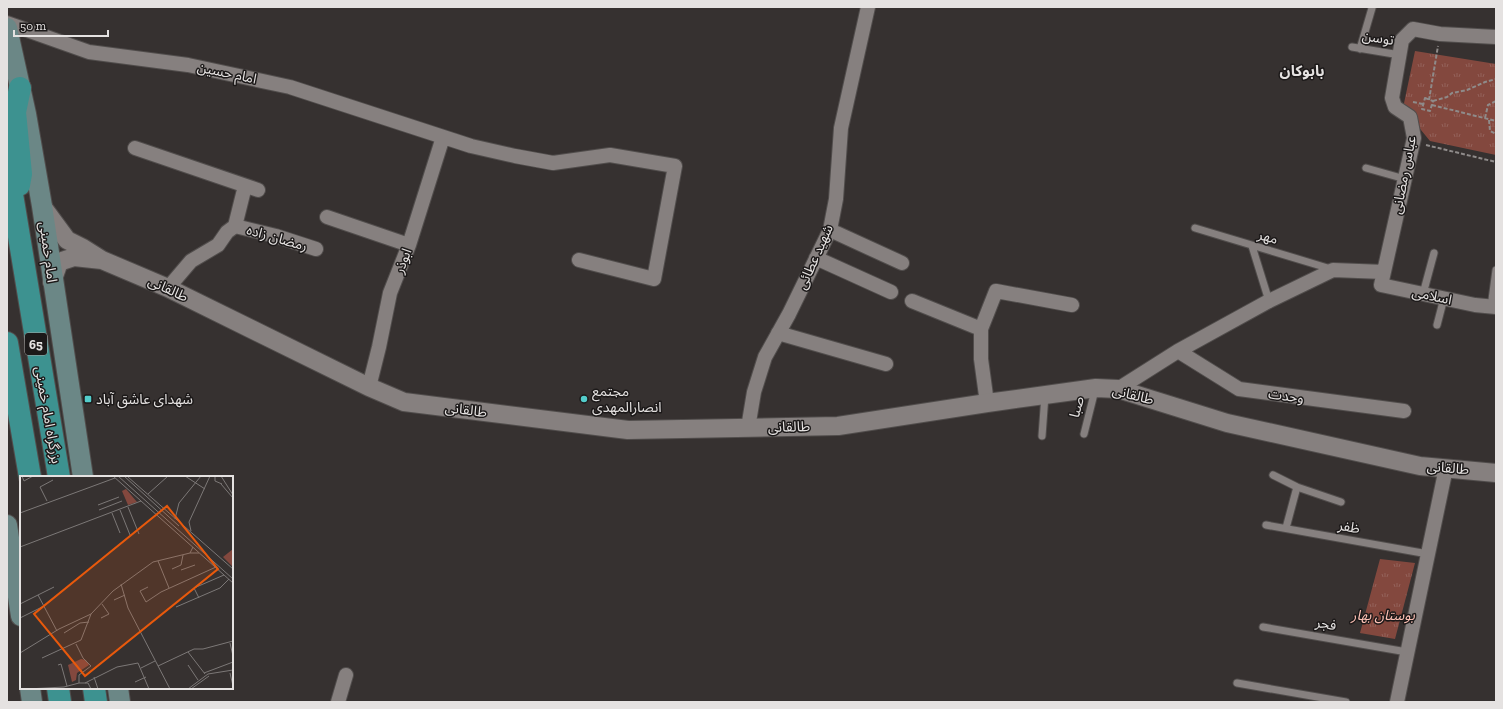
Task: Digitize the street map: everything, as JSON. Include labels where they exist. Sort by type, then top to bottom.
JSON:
[{"type":"highway","points":[[15,212],[21,174],[15,112],[20,88]]},
{"type":"highway","name":"بزرگراه امام خمینی","points":[[7,164],[59,476]]},
{"type":"highway","name":"بزرگراه امام خمینی","points":[[7,343],[30,476]]},
{"type":"highway","points":[[58,689],[60,702]]},
{"type":"highway","points":[[94,689],[96,702]]},
{"type":"main road","name":"امام خمینی","points":[[7,28],[26,114],[42,206],[52,282],[83,476]]},
{"type":"main road","points":[[7,525],[12,583],[20,612]]},
{"type":"main road","points":[[30,689],[32,702]]},
{"type":"main road","points":[[118,689],[120,702]]},
{"type":"street","name":"شهید عطائی","points":[[748,428],[754,392],[765,357],[830,230],[836,199],[841,128],[868,7]]},
{"type":"street","name":"امام حسین","points":[[7,23],[89,52],[188,65],[290,87],[471,146],[515,156],[553,163],[610,155],[675,166],[654,279],[579,260]]},
{"type":"street","name":"عباس رمضانی","points":[[1384,272],[1414,138],[1410,117],[1395,107],[1392,98],[1402,40],[1413,29],[1440,34],[1496,37]]},
{"type":"street","name":"ابوذر","points":[[369,387],[390,293],[409,245],[443,137]]},
{"type":"street","points":[[135,148],[252,188],[235,226]]},
{"type":"street","points":[[42,206],[67,240],[102,260]]},
{"type":"street","points":[[327,216],[409,245]]},
{"type":"street","name":"رمضان زاده","points":[[168,288],[191,261],[218,245],[227,232],[235,226],[276,236],[316,249]]},
{"type":"street","points":[[830,230],[902,263]]},
{"type":"street","points":[[52,282],[59,262],[74,257],[102,260]]},
{"type":"street","points":[[816,258],[891,292]]},
{"type":"street","name":"طالقانی","points":[[102,260],[168,288],[369,387],[404,402],[628,430],[748,428],[838,426],[1096,388],[1118,389],[1228,424],[1420,466],[1496,473]]},
{"type":"street","points":[[1118,389],[1178,351],[1269,301],[1333,270],[1384,272]]},
{"type":"street","name":"اسلامی","points":[[1384,272],[1381,285],[1494,307]]},
{"type":"street","points":[[987,403],[980,359],[981,329],[996,291],[1072,305]]},
{"type":"street","points":[[912,301],[981,329]]},
{"type":"street","points":[[778,333],[886,364]]},
{"type":"street","name":"وحدت","points":[[1178,351],[1239,389],[1404,411]]},
{"type":"street","points":[[1397,702],[1446,468]]},
{"type":"street","points":[[338,702],[346,675]]},
{"type":"lane","points":[[1360,49],[1372,8]]},
{"type":"lane","name":"توسن","points":[[1352,47],[1400,55]]},
{"type":"lane","points":[[1366,168],[1405,179]]},
{"type":"lane","name":"مهر","points":[[1195,228],[1333,270]]},
{"type":"lane","points":[[1252,246],[1269,301]]},
{"type":"lane","points":[[1423,294],[1434,254]]},
{"type":"lane","points":[[1494,307],[1496,270]]},
{"type":"lane","points":[[1437,325],[1444,298]]},
{"type":"lane","name":"صبا","points":[[1084,434],[1096,388]]},
{"type":"lane","points":[[1042,436],[1044,395]]},
{"type":"lane","points":[[1273,475],[1296,487],[1341,502]]},
{"type":"lane","points":[[1286,528],[1296,487]]},
{"type":"lane","name":"ظفر","points":[[1266,525],[1428,554]]},
{"type":"lane","name":"فجر","points":[[1263,627],[1407,652]]},
{"type":"lane","points":[[1237,684],[1346,702]]},
{"type":"path","points":[[1429,100],[1440,34]]},
{"type":"path","points":[[1433,101],[1430,111],[1422,108],[1425,98],[1433,101],[1447,97],[1452,93],[1467,90],[1496,79]]},
{"type":"path","points":[[1485,118],[1488,105],[1496,100]]},
{"type":"path","points":[[1432,105],[1496,121]]},
{"type":"path","points":[[1489,120],[1490,131],[1496,134]]},
{"type":"path","points":[[1413,142],[1496,162]]},
{"type":"green space","points":[[1415,51],[1496,64],[1496,155],[1430,141],[1403,108]]},
{"type":"green space","name":"بوستان بهار","points":[[1380,559],[1415,563],[1395,639],[1360,633]]},
{"type":"place","name":"شهدای عاشق آباد","points":[[88,399]]},
{"type":"place","name":"مجتمع انصارالمهدی","points":[[584,399]]},
{"type":"district","name":"بابوکان","points":[[1302,71]]}]
